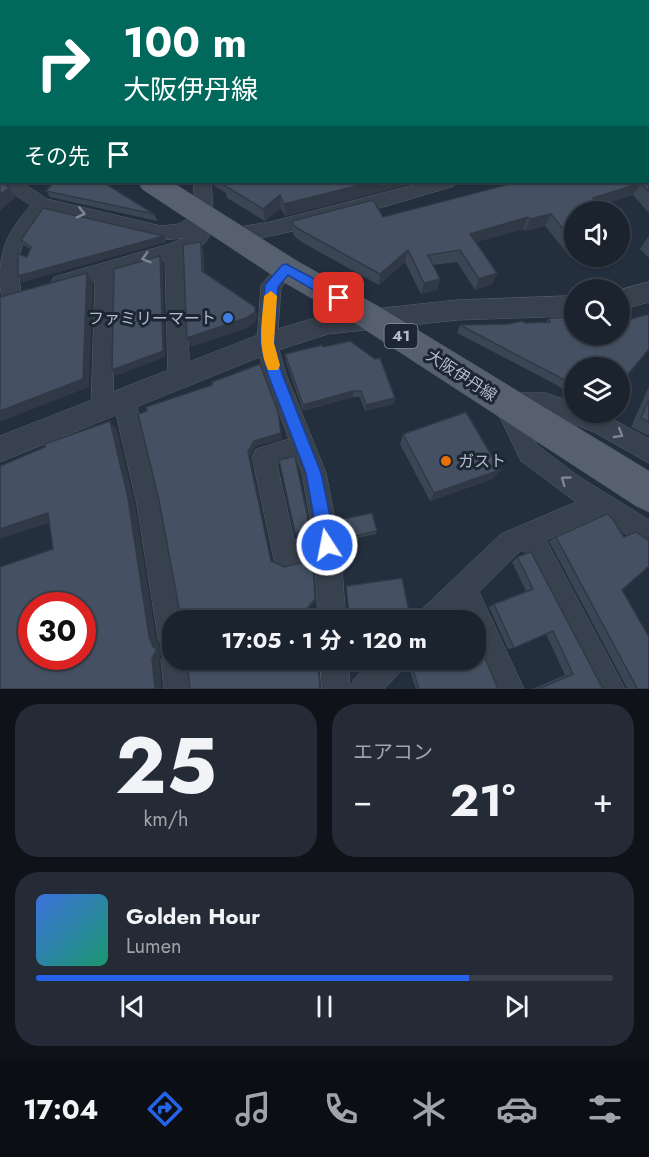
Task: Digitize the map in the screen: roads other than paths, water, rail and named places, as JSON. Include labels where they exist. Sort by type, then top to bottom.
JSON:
[{"type":"main road","name":"大阪伊丹線","points":[[154,183],[649,493]]},
{"type":"street","points":[[11,183],[42,204],[161,233],[183,231],[204,216]]},
{"type":"street","points":[[42,204],[18,233],[8,262],[6,297],[174,250],[197,240],[204,216],[202,183]]},
{"type":"street","points":[[234,234],[270,229],[444,183]]},
{"type":"street","points":[[174,250],[179,377]]},
{"type":"street","points":[[286,268],[271,285],[267,343],[275,374],[314,473],[327,544],[331,610]]},
{"type":"street","points":[[105,270],[113,403],[149,505],[167,610]]},
{"type":"street","points":[[630,297],[649,292]]},
{"type":"street","points":[[0,449],[267,343],[328,324],[457,310],[564,306]]},
{"type":"street","points":[[649,452],[602,424],[546,403],[504,403],[529,453],[599,504],[649,535]]},
{"type":"street","points":[[303,446],[264,457],[284,555],[327,544]]},
{"type":"street","points":[[441,610],[510,543],[599,504]]},
{"type":"street","points":[[530,533],[611,689]]},
{"type":"street","points":[[463,588],[510,689]]},
{"type":"street","points":[[177,670],[178,689]]},
{"type":"street","points":[[335,670],[336,689]]},
{"type":"street","points":[[364,689],[382,670]]},
{"type":"place","name":"ファミリーマート","points":[[228,318]]},
{"type":"place","name":"ガスト","points":[[446,461]]}]
